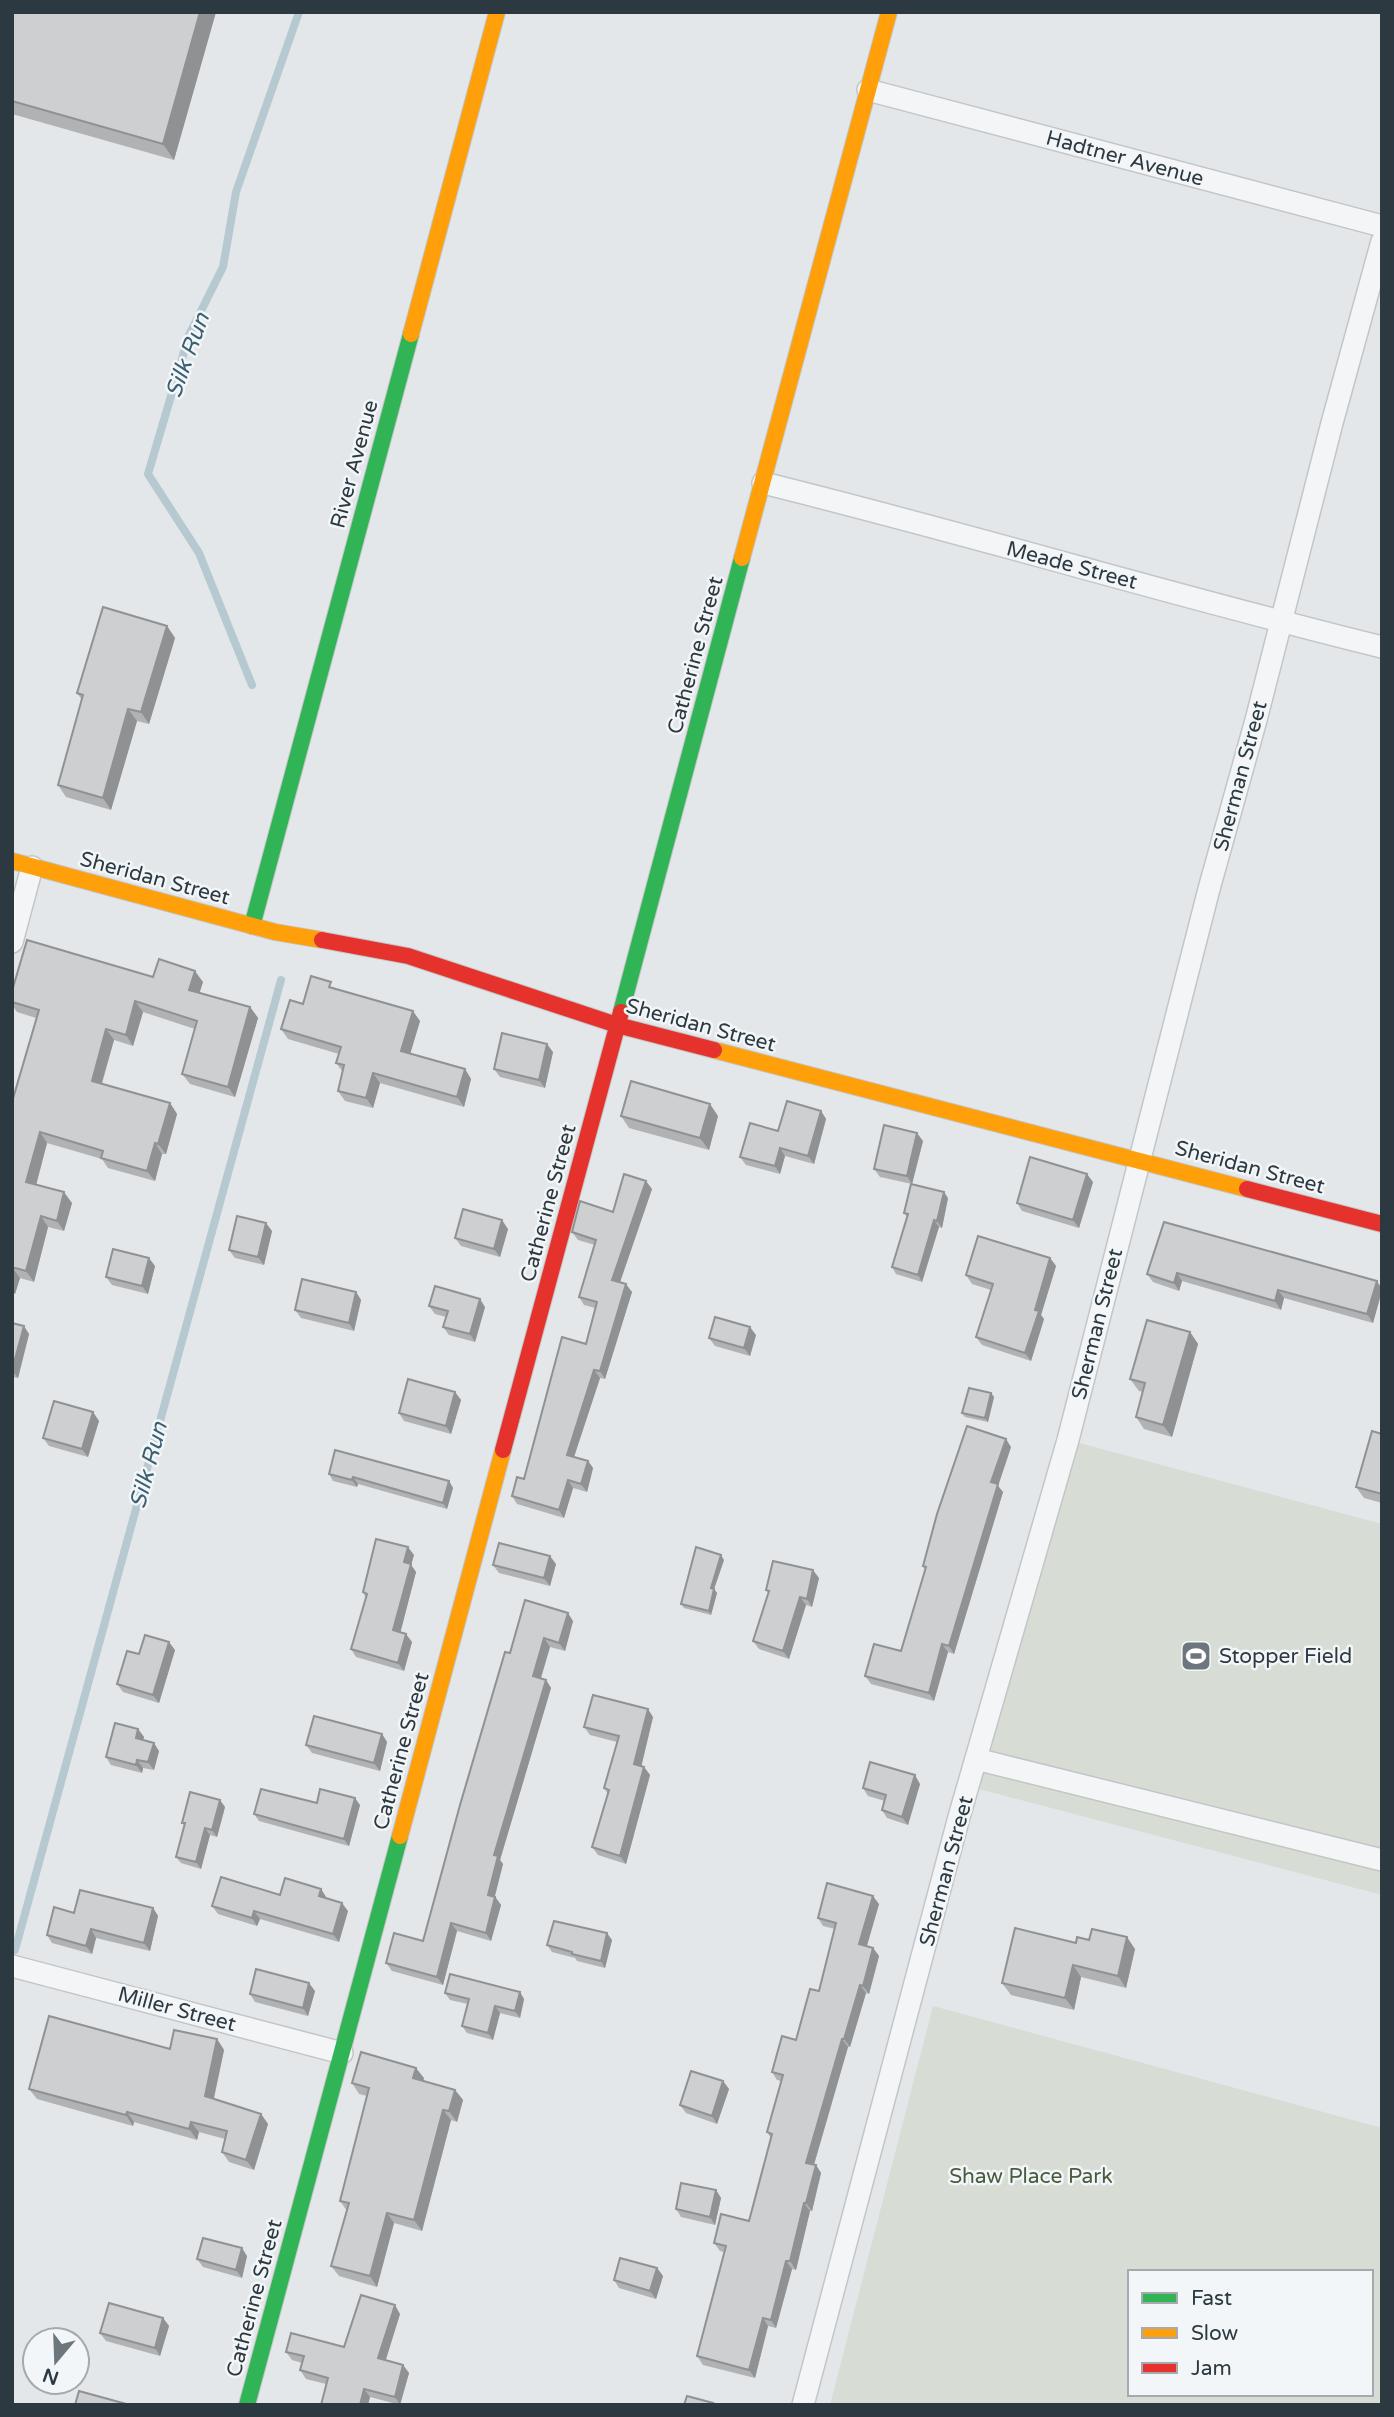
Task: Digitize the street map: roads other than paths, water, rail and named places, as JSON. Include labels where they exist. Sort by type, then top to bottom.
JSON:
[{"type":"street","name":"River Avenue","points":[[252,926],[497,12]]},
{"type":"street","name":"Catherine Street","points":[[247,2405],[889,12]]},
{"type":"street","name":"Hadtner Avenue","points":[[868,90],[1382,226]]},
{"type":"street","name":"Sherman Street","points":[[803,2405],[976,1759],[1068,1440],[1209,889],[1382,241]]},
{"type":"street","name":"Meade Street","points":[[763,483],[1382,647]]},
{"type":"street","name":"Sheridan Street","points":[[22,864],[252,926],[408,956],[617,1025],[1382,1224]]},
{"type":"street","points":[[12,942],[22,864]]},
{"type":"street","points":[[976,1759],[1382,1860]]},
{"type":"street","name":"Miller Street","points":[[12,1966],[342,2053]]},
{"type":"waterway","name":"Silk Run","points":[[252,685],[199,553],[148,474],[189,335],[223,267],[236,192],[299,12]]},
{"type":"waterway","name":"Silk Run","points":[[15,1950],[281,980]]},
{"type":"place","name":"Stopper Field","points":[[1196,1656]]},
{"type":"park label","name":"Shaw Place Park","points":[[1031,2176]]}]
